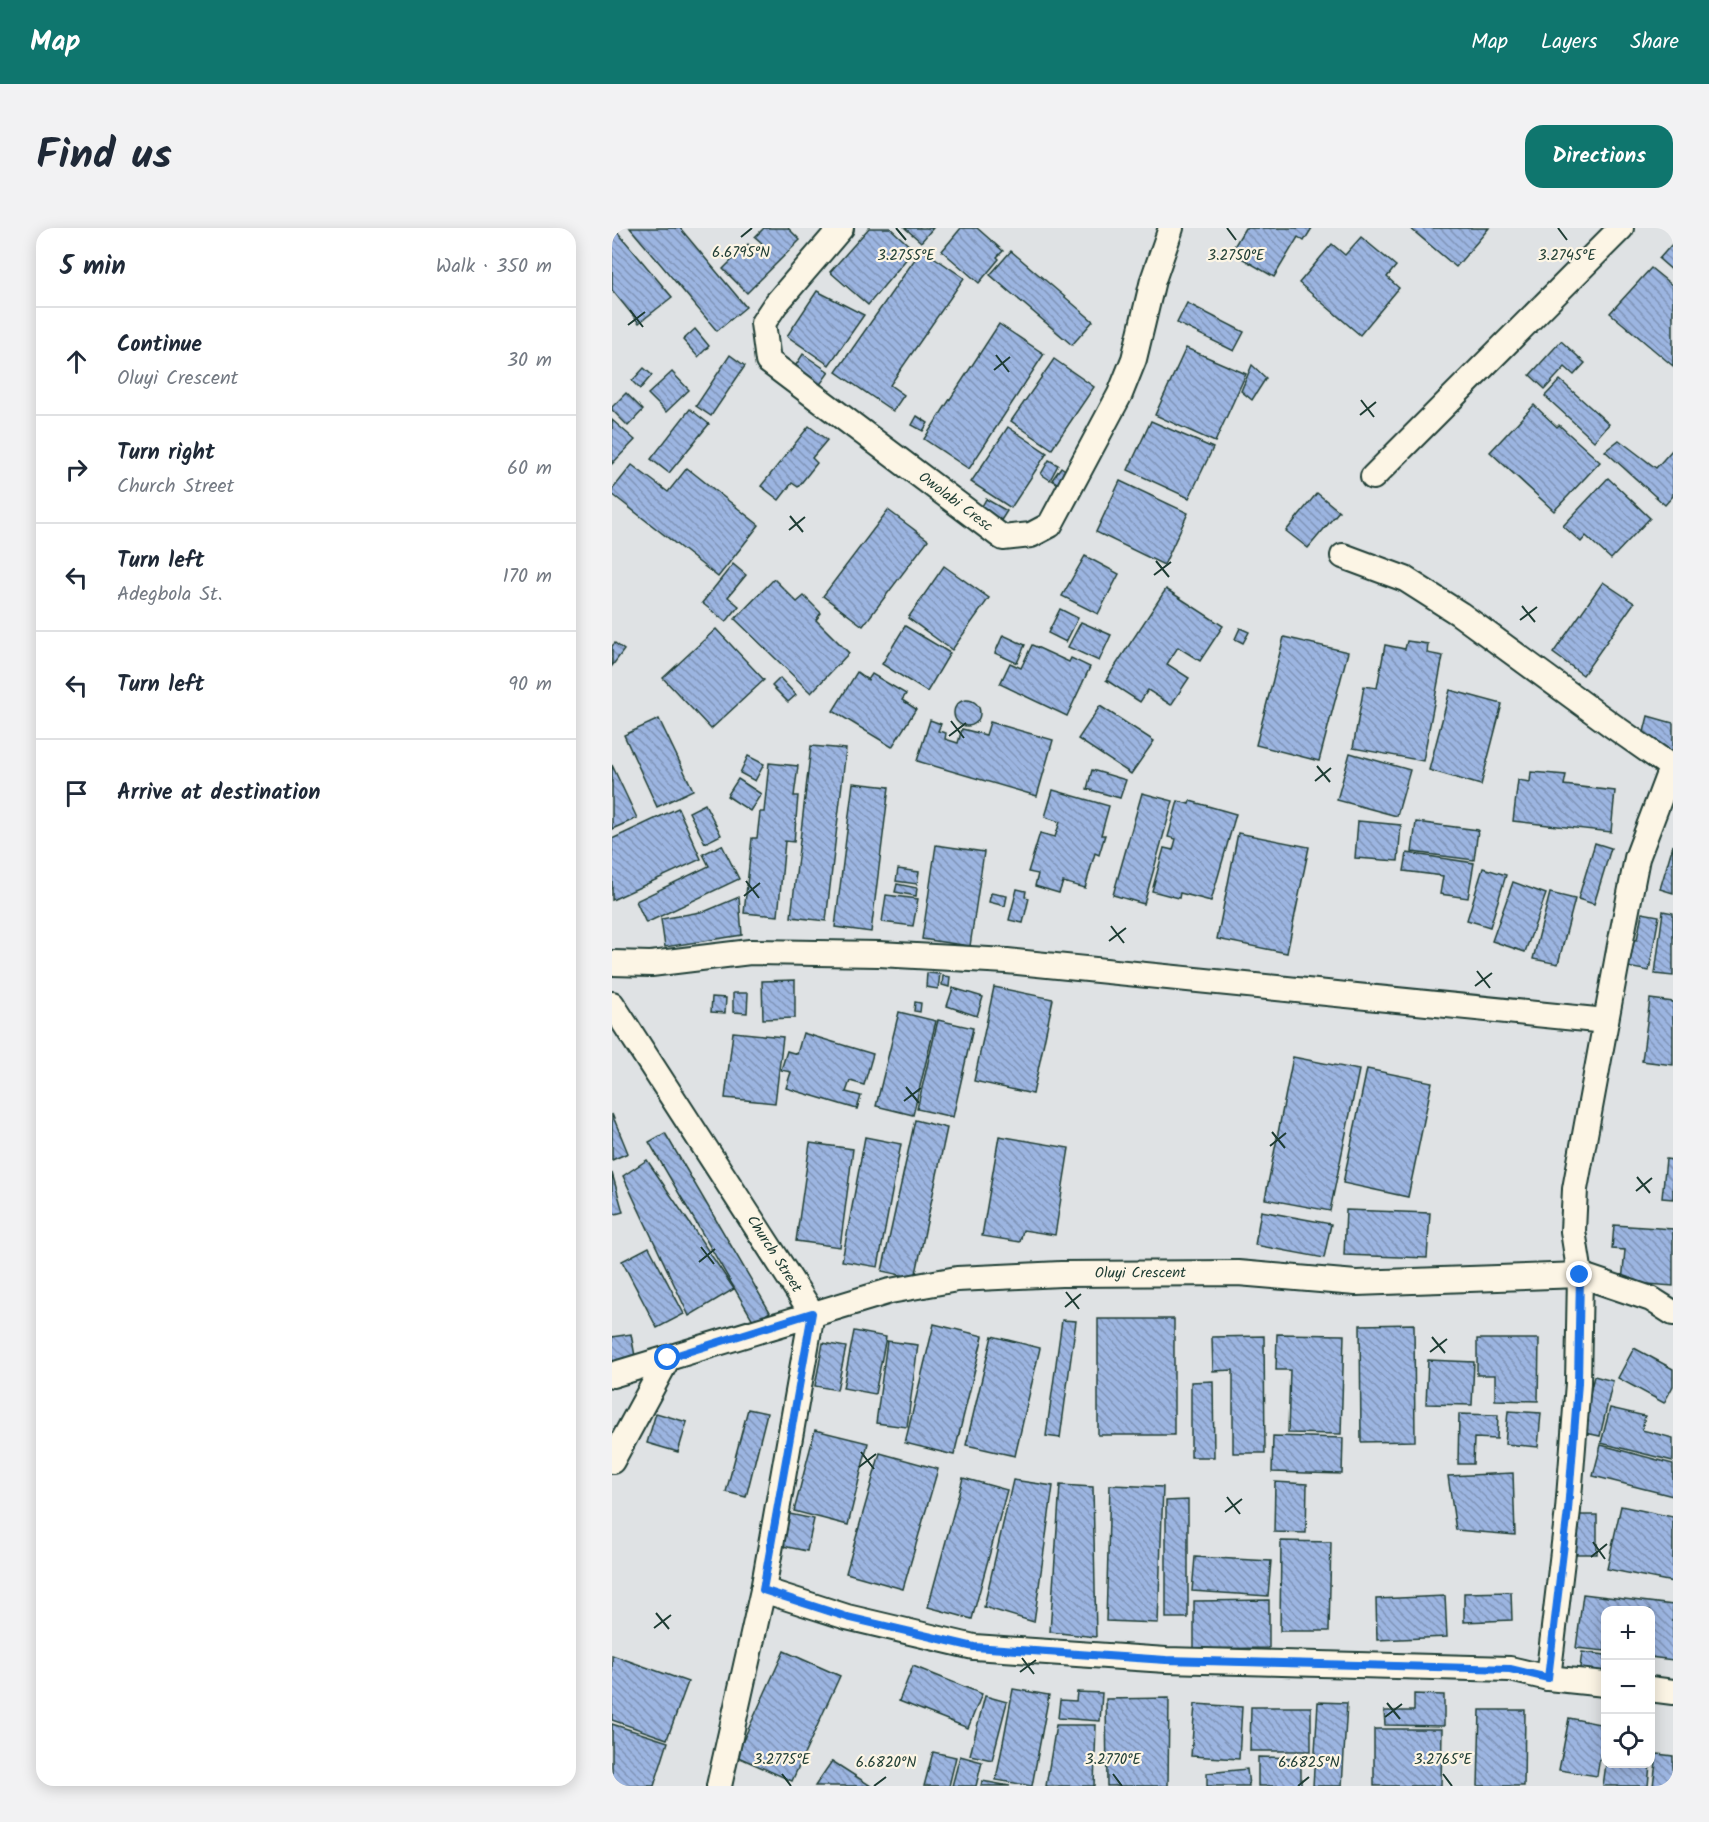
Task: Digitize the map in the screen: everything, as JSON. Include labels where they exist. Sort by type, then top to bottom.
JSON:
[{"type":"street","name":"Owolabi Cresc","points":[[841,228],[775,305],[763,323],[768,361],[1003,538],[1031,535],[1050,525],[1120,394],[1134,359],[1153,280],[1171,228]]},
{"type":"street","points":[[1373,477],[1622,228]]},
{"type":"street","points":[[1343,556],[1405,579],[1460,614],[1672,768],[1637,858],[1575,1189],[1573,1232],[1580,1275],[1578,1383],[1568,1510],[1548,1678]]},
{"type":"street","points":[[612,963],[651,964],[750,952],[879,954],[1007,961],[1606,1021]]},
{"type":"street","name":"Church Street","points":[[612,1004],[812,1313]]},
{"type":"street","name":"Oluyi Crescent","points":[[612,1375],[890,1291],[957,1279],[1061,1274],[1238,1274],[1356,1283],[1580,1275],[1652,1299],[1673,1313]]},
{"type":"street","points":[[719,1786],[763,1590],[812,1313]]},
{"type":"street","points":[[612,1461],[668,1358]]},
{"type":"street","points":[[763,1590],[847,1617],[974,1647],[1166,1660],[1510,1669],[1548,1678],[1601,1684]]},
{"type":"street","points":[[1655,1690],[1673,1692]]},
{"type":"building","points":[[612,228],[672,297],[639,323],[612,290]]},
{"type":"building","points":[[630,228],[680,228],[746,307],[717,331]]},
{"type":"building","points":[[764,228],[788,228],[800,240],[747,293],[723,269],[748,244],[754,251],[762,243],[755,237]]},
{"type":"building","points":[[869,228],[890,228],[914,250],[868,305],[830,272]]},
{"type":"building","points":[[905,228],[933,228],[921,242]]},
{"type":"building","points":[[961,228],[977,228],[1003,251],[979,283],[942,251]]},
{"type":"building","points":[[1245,228],[1312,228],[1304,241],[1298,237],[1274,277],[1231,252]]},
{"type":"building","points":[[1410,228],[1489,228],[1456,267]]},
{"type":"building","points":[[1361,237],[1396,266],[1387,277],[1399,288],[1360,335],[1299,283],[1332,244],[1345,255]]},
{"type":"building","points":[[1673,243],[1673,271],[1659,259]]},
{"type":"building","points":[[922,249],[964,278],[890,385],[904,395],[893,411],[836,372]]},
{"type":"building","points":[[1011,251],[1093,321],[1072,345],[990,275]]},
{"type":"building","points":[[1651,268],[1673,286],[1673,366],[1610,313]]},
{"type":"building","points":[[817,291],[864,315],[829,365],[787,336]]},
{"type":"building","points":[[1187,303],[1244,332],[1234,351],[1177,323]]},
{"type":"building","points":[[999,324],[1044,354],[969,469],[924,439]]},
{"type":"building","points":[[695,329],[709,346],[698,357],[683,340]]},
{"type":"building","points":[[1561,341],[1585,363],[1574,375],[1565,367],[1545,389],[1530,375]]},
{"type":"building","points":[[1186,348],[1246,374],[1215,442],[1155,415]]},
{"type":"building","points":[[803,354],[829,372],[819,386],[794,368]]},
{"type":"building","points":[[730,355],[745,366],[711,416],[696,406]]},
{"type":"building","points":[[1054,359],[1094,387],[1052,449],[1011,421]]},
{"type":"building","points":[[1252,365],[1266,378],[1252,400],[1241,391]]},
{"type":"building","points":[[644,368],[652,375],[640,389],[632,381]]},
{"type":"building","points":[[672,372],[689,390],[666,412],[648,394]]},
{"type":"building","points":[[1560,380],[1609,424],[1594,441],[1545,396]]},
{"type":"building","points":[[626,393],[643,410],[628,426],[612,410],[612,407]]},
{"type":"building","points":[[1534,405],[1600,462],[1554,511],[1490,452]]},
{"type":"building","points":[[690,409],[709,424],[669,473],[651,459]]},
{"type":"building","points":[[917,416],[928,423],[923,431],[912,425]]},
{"type":"building","points":[[612,420],[635,440],[612,464]]},
{"type":"building","points":[[1151,421],[1213,448],[1189,498],[1128,470]]},
{"type":"building","points":[[809,426],[827,440],[812,458],[817,463],[798,487],[792,483],[779,500],[761,486]]},
{"type":"building","points":[[1008,427],[1047,453],[1011,508],[971,482]]},
{"type":"building","points":[[1619,440],[1656,468],[1673,449],[1673,496],[1665,505],[1605,451]]},
{"type":"building","points":[[1049,460],[1058,465],[1050,480],[1041,474]]},
{"type":"building","points":[[632,465],[668,492],[687,468],[759,525],[718,577],[612,494],[612,490]]},
{"type":"building","points":[[1061,467],[1068,472],[1060,485],[1052,480]]},
{"type":"building","points":[[1608,478],[1650,518],[1611,559],[1586,536],[1581,542],[1563,526]]},
{"type":"building","points":[[1120,481],[1188,513],[1164,565],[1096,532]]},
{"type":"building","points":[[1317,493],[1339,511],[1308,548],[1286,531]]},
{"type":"building","points":[[986,499],[1007,511],[1000,522],[980,510]]},
{"type":"building","points":[[888,510],[928,540],[863,626],[823,596]]},
{"type":"building","points":[[1085,556],[1119,574],[1098,614],[1062,596]]},
{"type":"building","points":[[733,564],[746,575],[728,597],[739,606],[726,622],[702,603]]},
{"type":"building","points":[[944,566],[989,598],[952,650],[908,618]]},
{"type":"building","points":[[774,579],[797,602],[804,596],[821,613],[816,620],[849,653],[811,693],[735,619]]},
{"type":"building","points":[[1603,582],[1634,603],[1583,675],[1553,653]]},
{"type":"building","points":[[1166,589],[1223,626],[1200,661],[1178,647],[1167,664],[1189,678],[1171,705],[1148,690],[1140,702],[1106,680]]},
{"type":"building","points":[[1060,609],[1078,618],[1066,642],[1048,633]]},
{"type":"building","points":[[1081,622],[1111,635],[1099,661],[1068,647]]},
{"type":"building","points":[[905,626],[950,653],[927,692],[882,664]]},
{"type":"building","points":[[1240,628],[1249,632],[1243,643],[1235,639]]},
{"type":"building","points":[[716,629],[764,680],[711,729],[663,678]]},
{"type":"building","points":[[1003,635],[1025,645],[1017,663],[995,653]]},
{"type":"building","points":[[1284,637],[1348,652],[1319,761],[1256,745]]},
{"type":"building","points":[[1407,641],[1428,644],[1427,653],[1443,656],[1423,761],[1353,748],[1364,686],[1377,688],[1385,645],[1405,649]]},
{"type":"building","points":[[615,643],[624,650],[612,666],[612,646]]},
{"type":"building","points":[[1032,645],[1069,662],[1071,658],[1090,667],[1067,716],[1000,684],[1010,663],[1021,668]]},
{"type":"building","points":[[857,672],[868,680],[872,674],[906,694],[902,700],[916,709],[892,747],[833,711]]},
{"type":"building","points":[[780,678],[796,695],[788,702],[772,686]]},
{"type":"building","points":[[1450,690],[1502,704],[1481,785],[1429,770]]},
{"type":"building","points":[[967,700],[976,704],[980,713],[976,722],[967,726],[958,722],[954,713],[958,704]]},
{"type":"building","points":[[1100,706],[1154,741],[1131,774],[1078,739]]},
{"type":"building","points":[[1648,716],[1673,723],[1673,752],[1641,744]]},
{"type":"building","points":[[659,719],[693,790],[657,807],[624,735]]},
{"type":"building","points":[[930,720],[941,724],[938,731],[946,733],[945,739],[958,743],[962,729],[986,735],[990,722],[1053,740],[1037,796],[917,761]]},
{"type":"building","points":[[811,746],[846,749],[826,921],[791,917]]},
{"type":"building","points":[[1350,753],[1410,770],[1397,816],[1337,800]]},
{"type":"building","points":[[748,756],[764,764],[755,781],[740,773]]},
{"type":"building","points":[[769,763],[798,766],[794,796],[798,796],[794,842],[785,841],[778,916],[744,913],[752,838],[757,838],[760,812],[764,812]]},
{"type":"building","points":[[612,765],[637,818],[612,829]]},
{"type":"building","points":[[1092,770],[1126,780],[1120,798],[1087,789]]},
{"type":"building","points":[[1531,772],[1566,775],[1564,785],[1615,791],[1611,832],[1513,821],[1518,780],[1530,782]]},
{"type":"building","points":[[738,779],[761,794],[750,811],[727,796]]},
{"type":"building","points":[[853,783],[889,787],[871,932],[835,927]]},
{"type":"building","points":[[1053,790],[1109,806],[1101,835],[1105,835],[1099,855],[1095,853],[1085,888],[1063,882],[1059,893],[1035,886],[1038,874],[1028,872],[1040,833],[1055,837],[1060,822],[1045,817]]},
{"type":"building","points":[[1142,793],[1173,801],[1144,904],[1113,895]]},
{"type":"building","points":[[1178,801],[1189,804],[1190,801],[1236,814],[1211,901],[1180,893],[1179,898],[1152,891],[1164,848],[1173,850],[1176,839],[1168,837]]},
{"type":"building","points":[[705,804],[721,835],[705,843],[689,812]]},
{"type":"building","points":[[678,808],[701,859],[612,900],[612,839]]},
{"type":"building","points":[[1358,821],[1401,825],[1398,861],[1355,858]]},
{"type":"building","points":[[1416,822],[1478,830],[1474,860],[1412,852]]},
{"type":"building","points":[[1238,833],[1309,847],[1287,953],[1217,939]]},
{"type":"building","points":[[1595,843],[1611,848],[1594,904],[1578,899]]},
{"type":"building","points":[[722,845],[739,879],[646,923],[636,901],[709,866],[703,854]]},
{"type":"building","points":[[936,845],[984,852],[970,946],[922,939]]},
{"type":"building","points":[[1673,845],[1673,893],[1660,889]]},
{"type":"building","points":[[1407,853],[1474,863],[1468,898],[1440,894],[1443,876],[1404,871]]},
{"type":"building","points":[[1483,868],[1506,875],[1490,927],[1467,920]]},
{"type":"building","points":[[898,869],[919,872],[917,884],[896,881]]},
{"type":"building","points":[[1513,882],[1546,894],[1525,952],[1492,941]]},
{"type":"building","points":[[897,884],[917,888],[916,896],[895,892]]},
{"type":"building","points":[[1017,889],[1026,891],[1025,897],[1029,898],[1023,923],[1009,920]]},
{"type":"building","points":[[991,893],[1007,896],[1005,906],[989,902]]},
{"type":"building","points":[[1550,893],[1575,899],[1558,964],[1533,959]]},
{"type":"building","points":[[886,895],[918,899],[913,926],[882,922]]},
{"type":"building","points":[[739,897],[742,935],[665,947],[661,919],[706,911]]},
{"type":"building","points":[[1663,911],[1673,913],[1673,976],[1655,974]]},
{"type":"building","points":[[1642,913],[1659,916],[1649,971],[1622,966],[1627,939],[1637,940]]},
{"type":"building","points":[[927,973],[940,974],[938,989],[926,987]]},
{"type":"building","points":[[943,976],[950,977],[949,987],[942,985]]},
{"type":"building","points":[[795,980],[795,1018],[763,1019],[762,981]]},
{"type":"building","points":[[994,987],[1053,999],[1033,1094],[974,1081]]},
{"type":"building","points":[[953,988],[983,997],[977,1016],[947,1006]]},
{"type":"building","points":[[733,993],[748,993],[747,1013],[733,1012]]},
{"type":"building","points":[[712,997],[726,998],[725,1013],[711,1012]]},
{"type":"building","points":[[1650,999],[1673,1002],[1673,1065],[1642,1061]]},
{"type":"building","points":[[915,1002],[921,1003],[920,1012],[914,1011]]},
{"type":"building","points":[[899,1012],[936,1021],[913,1115],[876,1106]]},
{"type":"building","points":[[938,1020],[973,1028],[953,1117],[917,1109]]},
{"type":"building","points":[[733,1032],[783,1037],[775,1103],[725,1098]]},
{"type":"building","points":[[803,1033],[873,1054],[864,1085],[850,1081],[846,1092],[861,1096],[857,1109],[786,1088],[791,1072],[781,1070],[787,1051],[797,1054]]},
{"type":"building","points":[[1293,1057],[1359,1070],[1330,1211],[1265,1199]]},
{"type":"building","points":[[1367,1069],[1432,1082],[1408,1197],[1343,1183]]},
{"type":"building","points":[[612,1114],[628,1153],[612,1160]]},
{"type":"building","points":[[915,1120],[947,1128],[915,1278],[882,1271]]},
{"type":"building","points":[[665,1133],[770,1312],[754,1322],[649,1142]]},
{"type":"building","points":[[999,1136],[1069,1148],[1055,1235],[1023,1230],[1020,1242],[982,1236]]},
{"type":"building","points":[[865,1137],[901,1144],[878,1267],[842,1261]]},
{"type":"building","points":[[810,1143],[853,1149],[840,1247],[796,1241]]},
{"type":"building","points":[[1666,1159],[1673,1160],[1673,1199],[1662,1198]]},
{"type":"building","points":[[647,1160],[734,1289],[689,1316],[623,1176]]},
{"type":"building","points":[[612,1173],[623,1212],[612,1215]]},
{"type":"building","points":[[1346,1210],[1430,1213],[1427,1258],[1344,1255]]},
{"type":"building","points":[[1261,1211],[1331,1224],[1324,1258],[1255,1245]]},
{"type":"building","points":[[1614,1225],[1673,1229],[1673,1286],[1622,1282],[1625,1250],[1612,1249]]},
{"type":"building","points":[[649,1247],[684,1314],[657,1328],[622,1261]]},
{"type":"building","points":[[1098,1319],[1174,1319],[1174,1435],[1098,1435]]},
{"type":"building","points":[[1062,1320],[1076,1321],[1060,1438],[1046,1436]]},
{"type":"building","points":[[934,1324],[983,1336],[954,1455],[905,1443]]},
{"type":"building","points":[[1414,1324],[1415,1441],[1361,1442],[1360,1325]]},
{"type":"building","points":[[854,1331],[886,1337],[875,1394],[843,1388]]},
{"type":"building","points":[[631,1334],[636,1362],[612,1367],[612,1337]]},
{"type":"building","points":[[1277,1334],[1344,1335],[1341,1434],[1288,1433],[1290,1370],[1276,1370]]},
{"type":"building","points":[[992,1336],[1040,1348],[1015,1456],[966,1445]]},
{"type":"building","points":[[1264,1336],[1265,1453],[1233,1453],[1233,1370],[1213,1371],[1212,1337]]},
{"type":"building","points":[[1477,1339],[1539,1339],[1538,1401],[1495,1400],[1495,1375],[1477,1375]]},
{"type":"building","points":[[887,1341],[918,1345],[907,1427],[876,1423]]},
{"type":"building","points":[[823,1343],[846,1347],[837,1390],[815,1386]]},
{"type":"building","points":[[1634,1348],[1673,1369],[1673,1386],[1664,1403],[1618,1378]]},
{"type":"building","points":[[1428,1360],[1474,1362],[1472,1405],[1426,1404]]},
{"type":"building","points":[[1594,1376],[1613,1381],[1600,1436],[1581,1432]]},
{"type":"building","points":[[1213,1381],[1214,1457],[1191,1457],[1191,1382]]},
{"type":"building","points":[[1610,1408],[1645,1416],[1642,1430],[1673,1438],[1673,1461],[1601,1443]]},
{"type":"building","points":[[748,1409],[767,1413],[746,1497],[726,1492]]},
{"type":"building","points":[[1508,1411],[1541,1413],[1538,1447],[1505,1444]]},
{"type":"building","points":[[656,1413],[687,1422],[678,1452],[647,1443]]},
{"type":"building","points":[[1459,1414],[1498,1415],[1497,1439],[1474,1438],[1473,1464],[1458,1464]]},
{"type":"building","points":[[815,1430],[868,1443],[848,1525],[794,1511]]},
{"type":"building","points":[[1273,1436],[1343,1438],[1342,1474],[1272,1472]]},
{"type":"building","points":[[1601,1445],[1673,1464],[1673,1496],[1593,1476]]},
{"type":"building","points":[[880,1453],[938,1469],[903,1589],[846,1573]]},
{"type":"building","points":[[1513,1473],[1515,1535],[1456,1530],[1448,1476]]},
{"type":"building","points":[[963,1478],[1007,1490],[972,1619],[928,1607]]},
{"type":"building","points":[[1013,1480],[1053,1486],[1034,1622],[984,1607]]},
{"type":"building","points":[[1275,1482],[1307,1484],[1306,1533],[1274,1532]]},
{"type":"building","points":[[1060,1485],[1093,1487],[1096,1637],[1050,1632]]},
{"type":"building","points":[[1110,1485],[1163,1487],[1158,1623],[1106,1621]]},
{"type":"building","points":[[1188,1500],[1188,1618],[1166,1618],[1166,1501]]},
{"type":"building","points":[[1621,1506],[1673,1517],[1673,1582],[1607,1569]]},
{"type":"building","points":[[780,1512],[814,1519],[807,1551],[773,1544]]},
{"type":"building","points":[[1576,1515],[1597,1515],[1597,1554],[1576,1554]]},
{"type":"building","points":[[1281,1541],[1331,1542],[1329,1631],[1280,1631]]},
{"type":"building","points":[[1195,1557],[1271,1561],[1268,1596],[1192,1591]]},
{"type":"building","points":[[1511,1592],[1512,1620],[1464,1622],[1464,1593]]},
{"type":"building","points":[[1583,1594],[1673,1605],[1673,1660],[1655,1658],[1655,1606],[1601,1606],[1601,1651],[1576,1648]]},
{"type":"building","points":[[1445,1596],[1447,1637],[1377,1640],[1376,1599]]},
{"type":"building","points":[[1269,1600],[1269,1648],[1194,1649],[1194,1601]]},
{"type":"building","points":[[784,1651],[840,1676],[792,1781],[736,1756]]},
{"type":"building","points":[[1582,1652],[1601,1654],[1601,1678],[1579,1675]]},
{"type":"building","points":[[612,1655],[688,1682],[667,1739],[612,1720]]},
{"type":"building","points":[[913,1666],[982,1694],[968,1728],[899,1701]]},
{"type":"building","points":[[1013,1689],[1049,1695],[1032,1786],[996,1780]]},
{"type":"building","points":[[1077,1692],[1102,1693],[1100,1721],[1058,1718],[1060,1700],[1076,1701]]},
{"type":"building","points":[[1414,1694],[1444,1695],[1444,1726],[1385,1725],[1384,1711],[1414,1711]]},
{"type":"building","points":[[985,1696],[1007,1702],[992,1760],[970,1755]]},
{"type":"building","points":[[1169,1698],[1168,1786],[1107,1786],[1106,1699]]},
{"type":"building","points":[[1318,1702],[1347,1703],[1342,1786],[1313,1786]]},
{"type":"building","points":[[1195,1704],[1242,1707],[1239,1759],[1191,1756]]},
{"type":"building","points":[[1251,1707],[1311,1707],[1311,1751],[1250,1751]]},
{"type":"building","points":[[1480,1710],[1525,1710],[1524,1786],[1478,1786]]},
{"type":"building","points":[[1569,1718],[1601,1724],[1601,1750],[1597,1776],[1559,1770]]},
{"type":"building","points":[[612,1724],[668,1742],[654,1786],[612,1786]]},
{"type":"building","points":[[1056,1725],[1096,1725],[1094,1786],[1046,1786]]},
{"type":"building","points":[[1374,1729],[1442,1729],[1441,1786],[1374,1786]]},
{"type":"building","points":[[933,1752],[956,1757],[949,1786],[924,1786]]},
{"type":"building","points":[[1657,1754],[1673,1756],[1673,1786],[1653,1786]]},
{"type":"building","points":[[960,1756],[982,1762],[976,1786],[952,1786]]},
{"type":"building","points":[[1258,1757],[1301,1758],[1301,1786],[1258,1786]]},
{"type":"building","points":[[832,1761],[871,1786],[815,1786]]},
{"type":"building","points":[[1605,1768],[1650,1768],[1648,1786],[1603,1786]]},
{"type":"building","points":[[1247,1769],[1249,1786],[1207,1786],[1207,1773]]},
{"type":"building","points":[[982,1781],[1010,1786],[981,1786]]},
{"type":"route","points":[[668,1358],[812,1313],[763,1590],[847,1617],[974,1647],[1166,1660],[1510,1669],[1548,1678],[1568,1510],[1578,1383],[1580,1275]]}]
